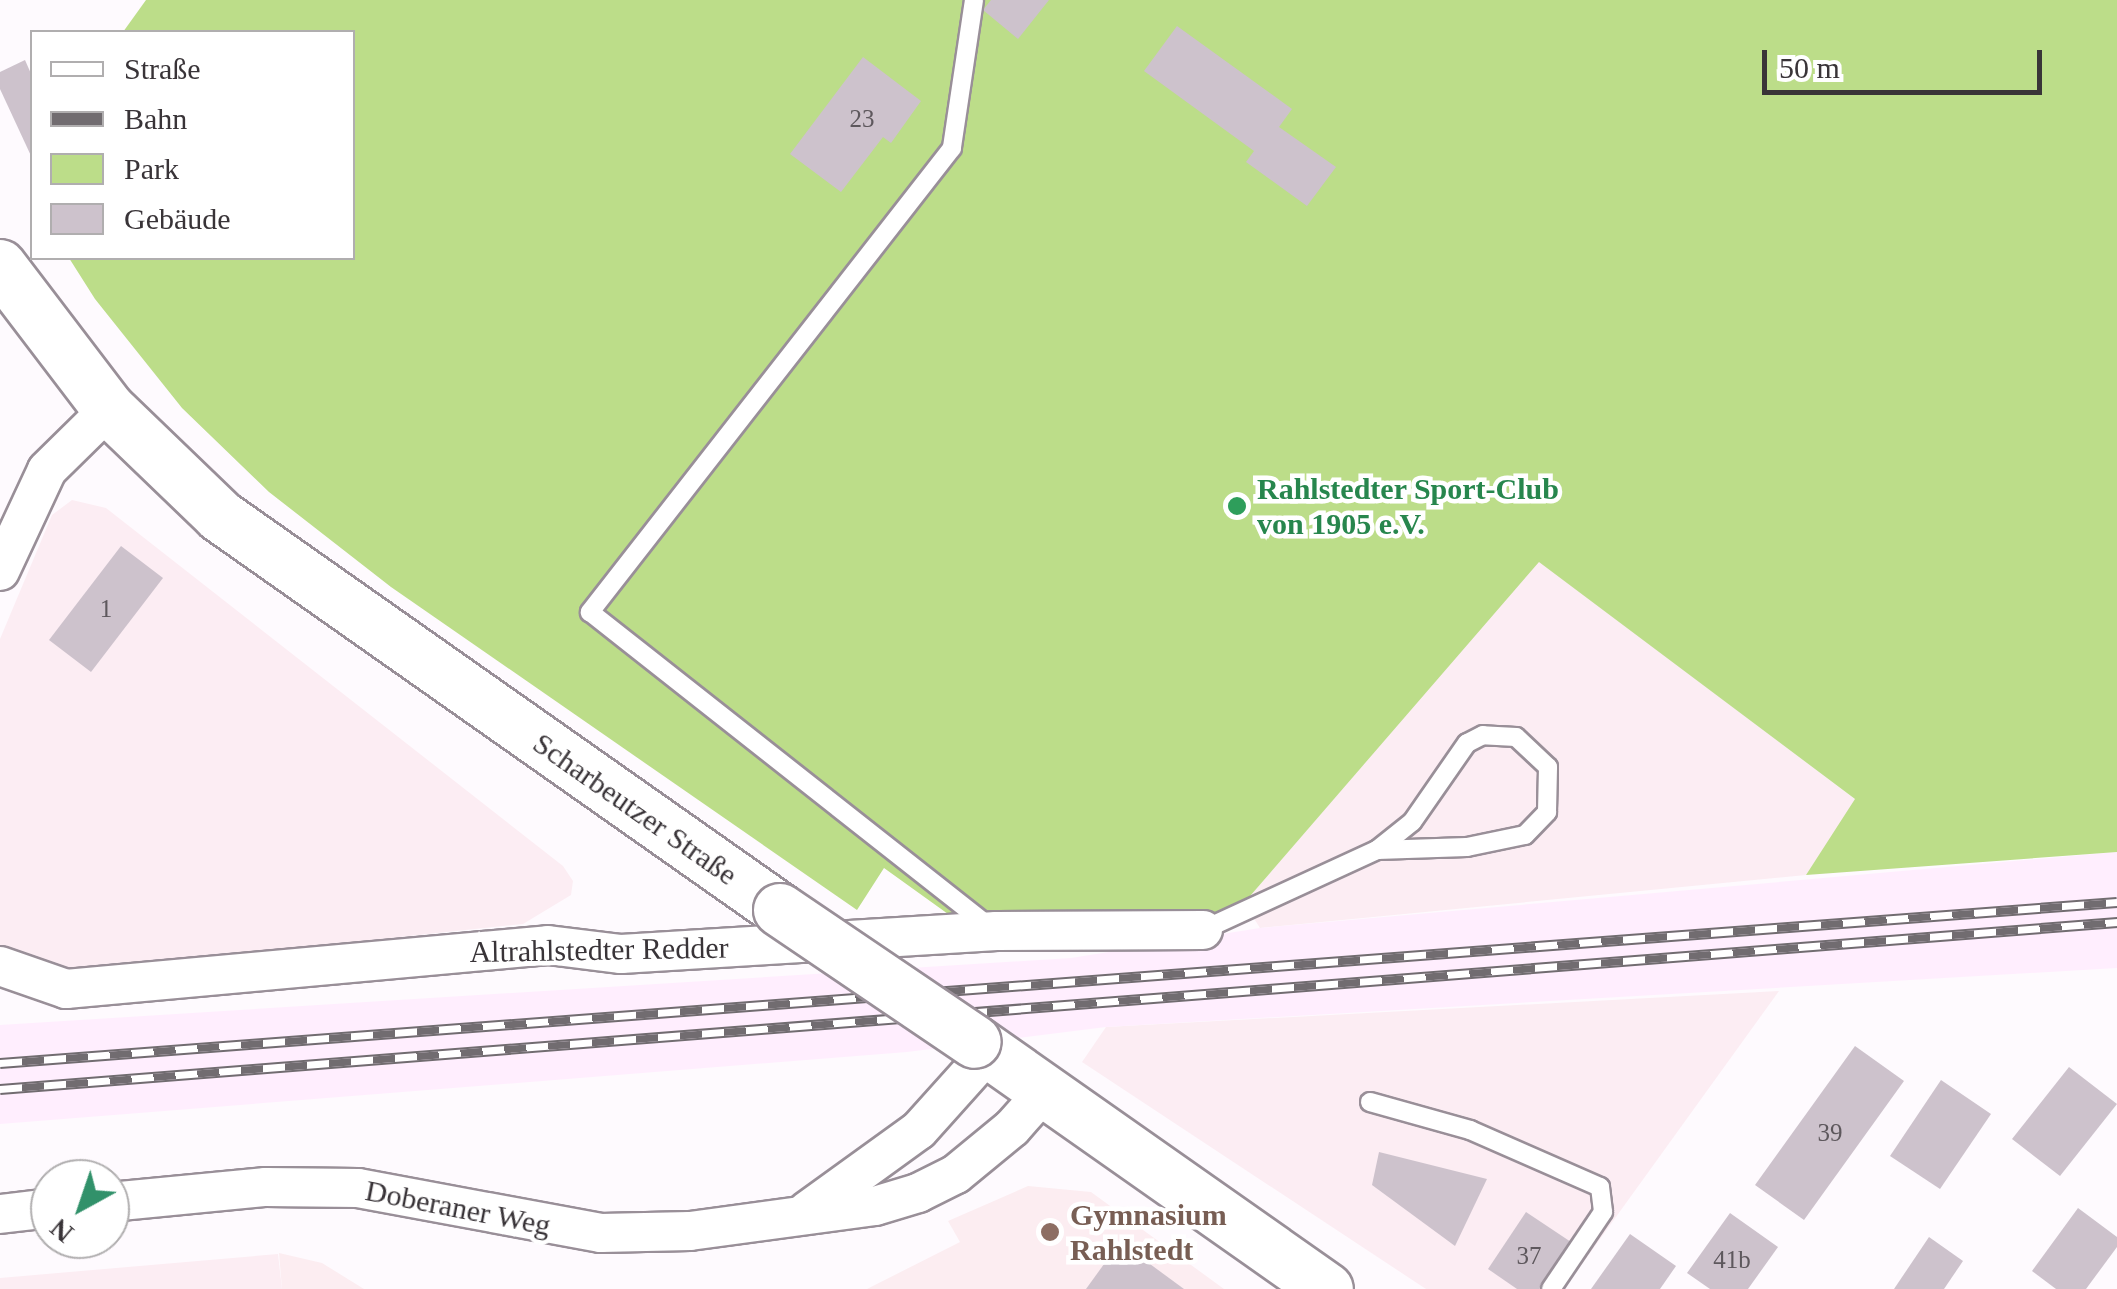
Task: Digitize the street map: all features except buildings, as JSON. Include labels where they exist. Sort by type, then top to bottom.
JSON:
[{"type":"main road","name":"Scharbeutzer Straße","points":[[0,266],[109,409],[220,516],[1327,1289]]},
{"type":"street","points":[[0,571],[47,470],[109,409]]},
{"type":"street","name":"Altrahlstedter Redder","points":[[0,966],[66,989],[548,945],[621,954],[996,931],[1203,930]]},
{"type":"street","name":"Doberaner Weg","points":[[805,1212],[919,1130],[982,1047]]},
{"type":"street","name":"Doberaner Weg","points":[[130,1200],[266,1186],[358,1188],[564,1227],[639,1234],[875,1206],[942,1182],[1012,1128],[1046,1091]]},
{"type":"street","points":[[0,1214],[30,1210]]},
{"type":"lane","points":[[974,0],[952,148],[590,612],[996,931]]},
{"type":"lane","points":[[1203,930],[1377,850],[1412,822],[1467,743],[1483,735],[1516,736],[1548,766],[1547,812],[1525,835],[1467,847],[1377,850]]},
{"type":"lane","points":[[1370,1102],[1470,1130],[1600,1187],[1603,1212],[1551,1289]]},
{"type":"shaded area","points":[[72,500],[106,508],[563,866],[573,881],[571,895],[523,924],[97,969],[63,967],[0,947],[0,639],[52,515]]},
{"type":"shaded area","points":[[1539,561],[1856,800],[1806,875],[1260,928],[1244,903]]},
{"type":"shaded area","points":[[2117,852],[2117,968],[1106,1027],[907,1052],[0,1124],[0,1025],[1071,958],[1260,928]]},
{"type":"shaded area","points":[[1779,991],[1564,1289],[1426,1289],[1082,1062],[1106,1027]]},
{"type":"shaded area","name":"Gymnasium Rahlstedt","points":[[1028,1186],[1091,1192],[1224,1289],[867,1289],[960,1242],[948,1221]]},
{"type":"shaded area","points":[[279,1253],[322,1263],[364,1289],[282,1289]]},
{"type":"shaded area","points":[[278,1254],[282,1289],[0,1289],[0,1278]]},
{"type":"green space","name":"Rahlstedter Sport-Club von 1905 e.V.","points":[[146,0],[2117,0],[2117,852],[1806,875],[1855,799],[1539,562],[1244,903],[1206,920],[955,919],[884,868],[857,910],[391,587],[269,492],[182,408],[95,299],[70,260],[355,260],[355,30],[124,30]]},
{"type":"railway","points":[[0,1063],[2117,902]]},
{"type":"railway","points":[[0,1089],[2117,922]]},
{"type":"place","name":"Rahlstedter Sport-Club von 1905 e.V.","points":[[1237,506]]},
{"type":"place","name":"Gymnasium Rahlstedt","points":[[1050,1232]]}]
